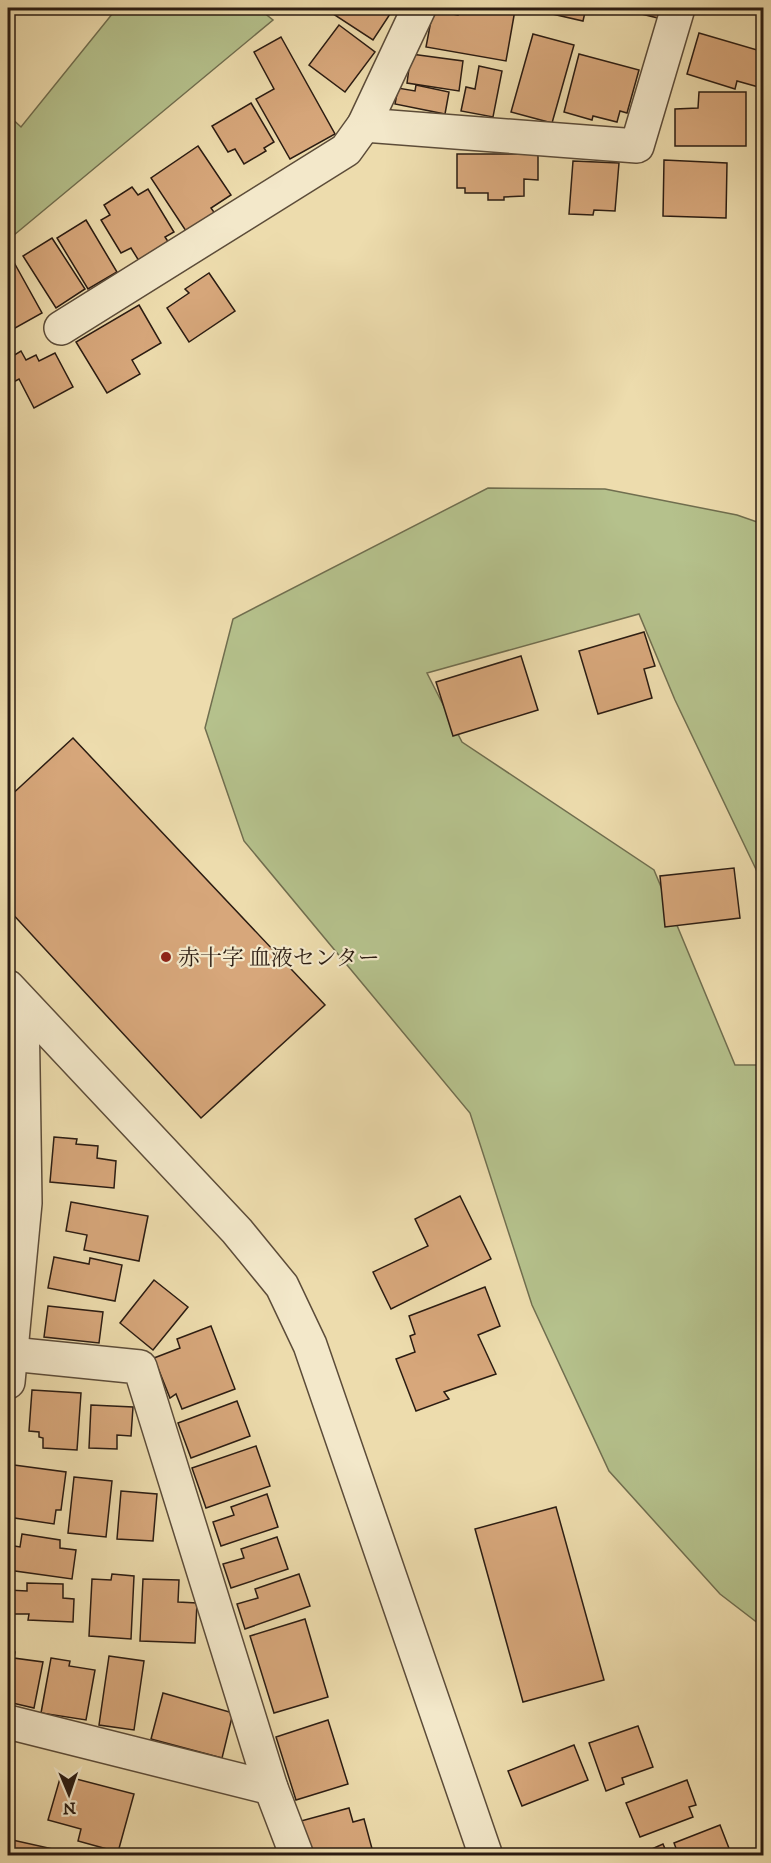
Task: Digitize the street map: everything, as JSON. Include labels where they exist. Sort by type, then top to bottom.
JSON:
[{"type":"street","points":[[61,328],[346,150],[364,125],[419,8]]},
{"type":"street","points":[[364,125],[638,146],[678,8]]},
{"type":"street","points":[[15,996],[25,1203],[9,1368],[140,1367],[271,1788],[297,1856]]},
{"type":"street","points":[[15,996],[237,1231],[282,1286],[310,1345],[486,1856]]},
{"type":"street","points":[[8,1722],[271,1788]]},
{"type":"green space","points":[[117,8],[258,8],[273,20],[8,240],[8,115],[21,127]]},
{"type":"green space","points":[[488,488],[605,489],[737,515],[763,524],[763,884],[675,700],[639,614],[427,673],[462,742],[654,870],[735,1065],[763,1065],[763,1627],[720,1594],[609,1471],[532,1305],[470,1113],[244,841],[205,728],[233,619]]},
{"type":"building","points":[[324,8],[394,8],[373,40]]},
{"type":"building","points":[[459,8],[515,10],[506,61],[426,47],[433,10],[458,15]]},
{"type":"building","points":[[526,8],[586,8],[583,21]]},
{"type":"building","points":[[617,8],[661,8],[658,18]]},
{"type":"building","points":[[339,25],[375,52],[345,92],[309,65]]},
{"type":"building","points":[[699,33],[764,52],[762,88],[737,81],[735,89],[687,74]]},
{"type":"building","points":[[533,34],[574,45],[552,123],[511,112]]},
{"type":"building","points":[[281,37],[335,134],[290,159],[256,99],[274,89],[254,52]]},
{"type":"building","points":[[411,54],[463,61],[459,91],[407,83]]},
{"type":"building","points":[[579,54],[639,70],[627,113],[620,111],[617,122],[593,116],[592,120],[564,112]]},
{"type":"building","points":[[479,66],[502,71],[493,117],[461,111],[466,87],[475,89]]},
{"type":"building","points":[[416,85],[449,92],[445,114],[395,104],[398,88],[415,91]]},
{"type":"building","points":[[699,92],[746,92],[746,146],[675,146],[675,109],[698,108]]},
{"type":"building","points":[[251,103],[274,142],[264,148],[266,151],[244,164],[235,149],[228,152],[212,126]]},
{"type":"building","points":[[198,146],[231,195],[211,208],[216,215],[188,234],[151,178]]},
{"type":"building","points":[[457,154],[538,154],[538,180],[524,179],[524,196],[504,197],[504,200],[488,200],[488,193],[465,193],[465,188],[457,188]]},
{"type":"building","points":[[664,160],[727,163],[726,218],[663,216]]},
{"type":"building","points":[[573,161],[619,163],[615,211],[594,210],[593,215],[569,214]]},
{"type":"building","points":[[132,187],[138,195],[148,189],[174,232],[165,237],[169,243],[139,261],[131,248],[121,253],[101,220],[110,215],[104,205]]},
{"type":"building","points":[[86,220],[117,272],[88,289],[57,238]]},
{"type":"building","points":[[52,238],[85,289],[56,308],[23,256]]},
{"type":"building","points":[[11,257],[42,313],[8,332],[8,259]]},
{"type":"building","points":[[209,273],[235,311],[189,342],[167,308],[189,293],[185,289]]},
{"type":"building","points":[[139,305],[161,343],[132,360],[140,374],[107,393],[76,342]]},
{"type":"building","points":[[21,351],[26,360],[36,355],[39,361],[55,353],[73,387],[34,408],[19,379],[8,385],[8,359]]},
{"type":"building","points":[[644,632],[655,666],[644,669],[652,698],[598,714],[579,651]]},
{"type":"building","points":[[521,656],[538,710],[453,736],[436,682]]},
{"type":"building","name":"赤十字 血液センター","points":[[73,738],[325,1005],[201,1118],[8,909],[8,798]]},
{"type":"building","points":[[734,868],[740,918],[665,927],[660,876]]},
{"type":"building","points":[[54,1137],[77,1139],[76,1144],[98,1146],[97,1158],[116,1161],[114,1188],[50,1182]]},
{"type":"building","points":[[460,1196],[491,1259],[391,1309],[373,1272],[428,1246],[415,1219]]},
{"type":"building","points":[[71,1202],[148,1216],[139,1261],[84,1250],[87,1235],[66,1231]]},
{"type":"building","points":[[54,1257],[89,1264],[90,1258],[122,1265],[115,1301],[48,1288]]},
{"type":"building","points":[[154,1280],[188,1307],[153,1350],[120,1323]]},
{"type":"building","points":[[485,1287],[500,1326],[478,1335],[496,1374],[444,1392],[449,1399],[416,1411],[396,1359],[415,1352],[410,1336],[415,1334],[409,1316]]},
{"type":"building","points":[[48,1306],[103,1312],[99,1343],[44,1337]]},
{"type":"building","points":[[211,1326],[235,1389],[182,1409],[176,1394],[170,1398],[154,1358],[180,1348],[177,1339]]},
{"type":"building","points":[[32,1390],[81,1393],[77,1450],[43,1448],[43,1438],[39,1437],[39,1432],[29,1431]]},
{"type":"building","points":[[237,1401],[250,1436],[191,1458],[178,1423]]},
{"type":"building","points":[[91,1405],[133,1407],[131,1436],[117,1435],[117,1449],[89,1448]]},
{"type":"building","points":[[256,1446],[270,1486],[206,1508],[192,1468]]},
{"type":"building","points":[[14,1465],[66,1472],[61,1510],[56,1510],[54,1524],[8,1517]]},
{"type":"building","points":[[74,1477],[112,1481],[106,1537],[68,1533]]},
{"type":"building","points":[[121,1491],[157,1494],[153,1541],[117,1539]]},
{"type":"building","points":[[267,1494],[278,1527],[221,1546],[213,1522],[234,1515],[231,1507]]},
{"type":"building","points":[[556,1507],[604,1680],[523,1702],[475,1529]]},
{"type":"building","points":[[22,1534],[60,1540],[60,1548],[76,1550],[72,1579],[8,1570],[8,1545],[20,1547]]},
{"type":"building","points":[[277,1537],[288,1569],[231,1588],[223,1564],[244,1558],[241,1549]]},
{"type":"building","points":[[112,1574],[134,1576],[131,1639],[89,1636],[92,1579],[111,1580]]},
{"type":"building","points":[[299,1574],[310,1606],[245,1629],[237,1604],[258,1598],[255,1589]]},
{"type":"building","points":[[143,1579],[179,1580],[178,1602],[197,1603],[195,1643],[140,1641]]},
{"type":"building","points":[[27,1583],[63,1584],[63,1598],[74,1599],[73,1622],[28,1620],[29,1614],[8,1614],[8,1590],[27,1591]]},
{"type":"building","points":[[305,1619],[328,1697],[274,1713],[250,1636]]},
{"type":"building","points":[[8,1650],[15,1652],[14,1658],[43,1662],[34,1708],[8,1702]]},
{"type":"building","points":[[109,1656],[144,1661],[134,1730],[99,1725]]},
{"type":"building","points":[[51,1658],[70,1661],[69,1666],[95,1670],[86,1720],[41,1713]]},
{"type":"building","points":[[163,1693],[233,1713],[222,1758],[151,1739]]},
{"type":"building","points":[[328,1720],[348,1784],[296,1800],[276,1737]]},
{"type":"building","points":[[638,1726],[653,1767],[622,1778],[624,1784],[606,1791],[589,1743]]},
{"type":"building","points":[[574,1745],[588,1780],[522,1806],[508,1771]]},
{"type":"building","points":[[61,1775],[134,1794],[118,1852],[78,1841],[81,1829],[48,1820]]},
{"type":"building","points":[[687,1780],[696,1805],[689,1807],[693,1817],[640,1837],[626,1803]]},
{"type":"building","points":[[349,1808],[353,1822],[364,1819],[374,1856],[311,1856],[301,1821]]},
{"type":"building","points":[[720,1825],[732,1856],[679,1856],[674,1843]]},
{"type":"building","points":[[8,1839],[71,1853],[71,1856],[8,1856]]},
{"type":"building","points":[[663,1844],[668,1856],[636,1856]]},
{"type":"place","name":"赤十字 血液センター","points":[[166,957]]}]
